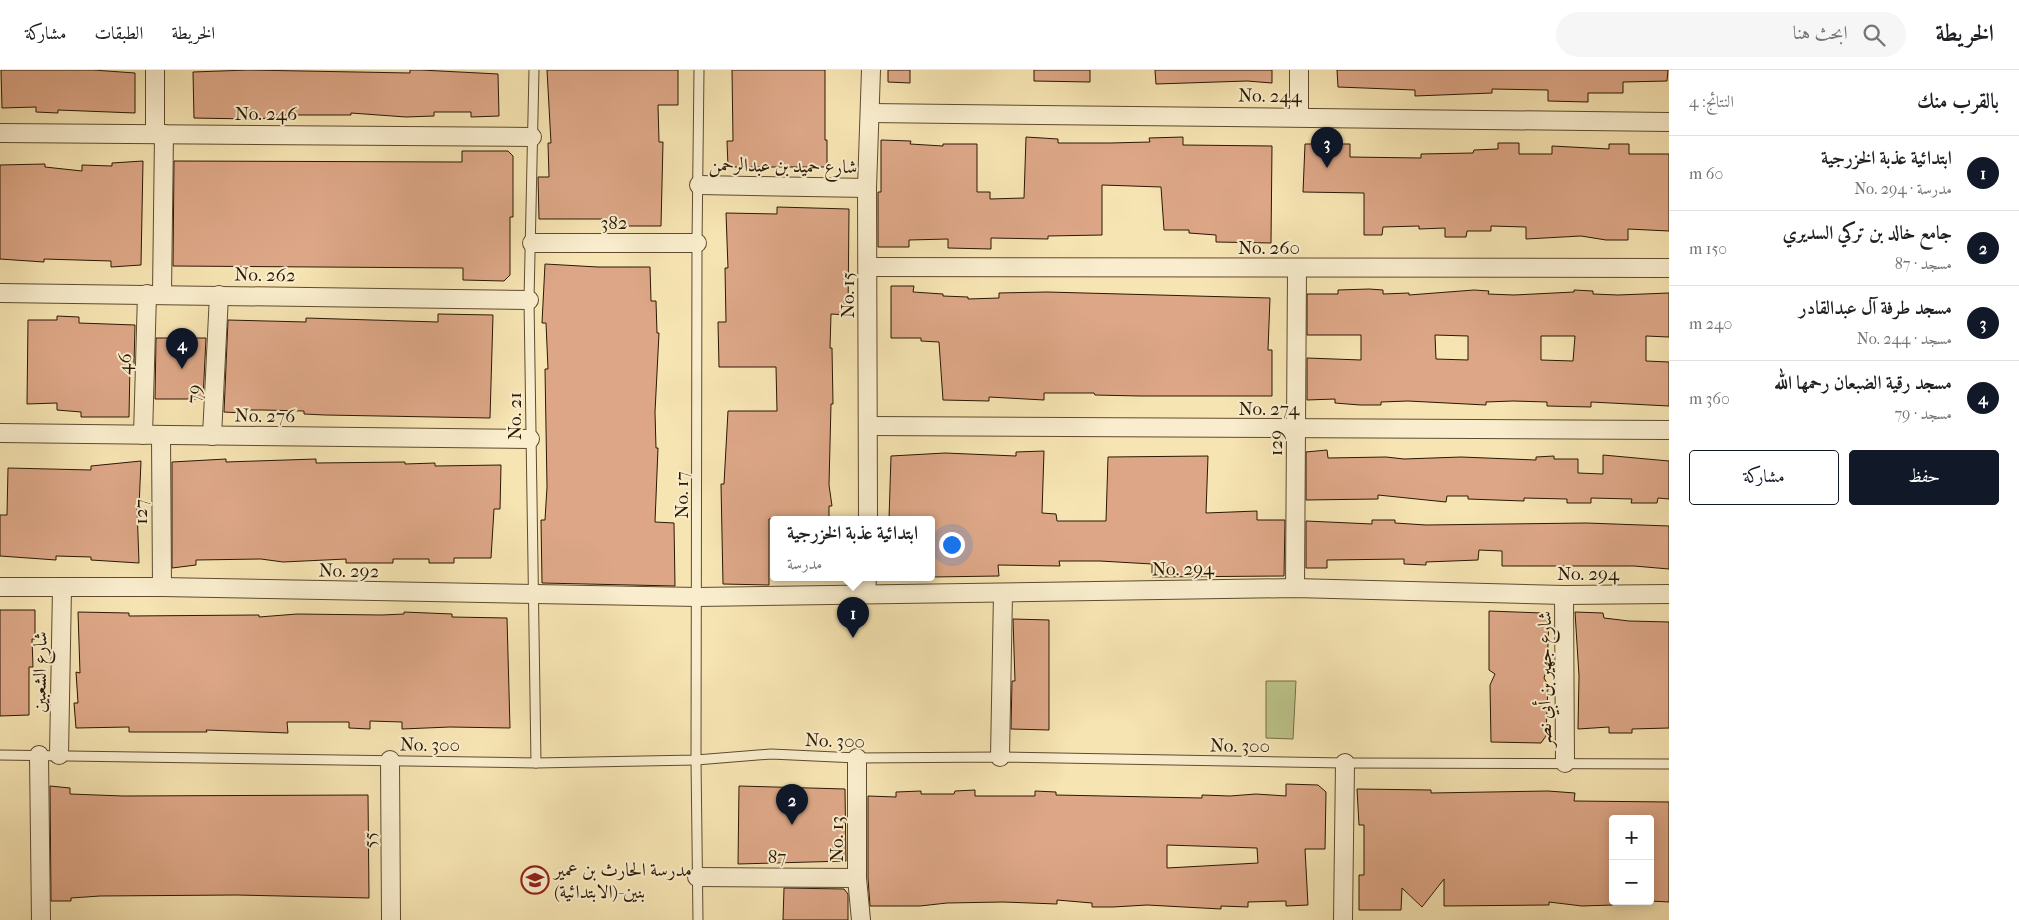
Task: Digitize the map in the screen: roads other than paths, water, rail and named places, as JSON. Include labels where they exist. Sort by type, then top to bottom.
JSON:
[{"type":"street","name":"46","points":[[143,435],[154,294],[160,134],[155,70]]},
{"type":"street","name":"No. 15","points":[[868,516],[867,188],[871,70]]},
{"type":"street","points":[[1299,70],[1299,117]]},
{"type":"street","name":"No. 244","points":[[870,113],[1669,122]]},
{"type":"street","name":"No. 246","points":[[0,133],[532,137]]},
{"type":"street","name":"شارع حميد بن عبدالرحمن","points":[[699,185],[867,188]]},
{"type":"street","name":"382","points":[[532,243],[696,243]]},
{"type":"street","name":"No. 260","points":[[868,267],[1669,268]]},
{"type":"street","name":"129","points":[[1295,588],[1297,269]]},
{"type":"street","name":"No. 262","points":[[0,294],[219,294],[529,300]]},
{"type":"street","name":"79","points":[[212,436],[219,294]]},
{"type":"street","name":"No. 274","points":[[869,426],[1669,430]]},
{"type":"street","name":"No. 276","points":[[0,433],[530,438]]},
{"type":"street","name":"127","points":[[161,436],[162,588]]},
{"type":"street","name":"No. 294","points":[[697,597],[867,585],[1003,593],[1295,588],[1564,594],[1669,594]]},
{"type":"street","name":"No. 292","points":[[0,587],[697,597]]},
{"type":"street","name":"شارع الشعبين","points":[[60,755],[62,588]]},
{"type":"street","points":[[1000,757],[1003,593]]},
{"type":"street","name":"شارع جهير بن أبي نصر","points":[[1564,594],[1565,763]]},
{"type":"street","points":[[39,755],[41,920]]},
{"type":"street","name":"No. 13","points":[[857,758],[857,878],[861,920]]},
{"type":"street","name":"55","points":[[390,760],[391,920]]},
{"type":"street","points":[[1343,920],[1346,763]]},
{"type":"street","name":"87","points":[[697,877],[857,878]]},
{"type":"lane","name":"No. 21","points":[[534,70],[532,243],[529,300],[536,763]]},
{"type":"lane","name":"No. 17","points":[[698,920],[696,760],[696,243],[699,185],[700,70]]},
{"type":"lane","name":"No. 300","points":[[0,755],[536,763],[696,760],[771,754],[857,758],[1000,757],[1346,763],[1669,764]]},
{"type":"place","name":"مسجد طرفة آل عبدالقادر","points":[[1327,168]]},
{"type":"place","name":"مسجد رقية الضبعان رحمها الله","points":[[182,369]]},
{"type":"place","name":"ابتدائية عذبة الخزرجية","points":[[853,638]]},
{"type":"place","name":"جامع خالد بن تركي السديري","points":[[792,825]]},
{"type":"place","name":"مدرسة الحارث بن عمير (الابتدائية)-بنين","points":[[535,880]]}]
